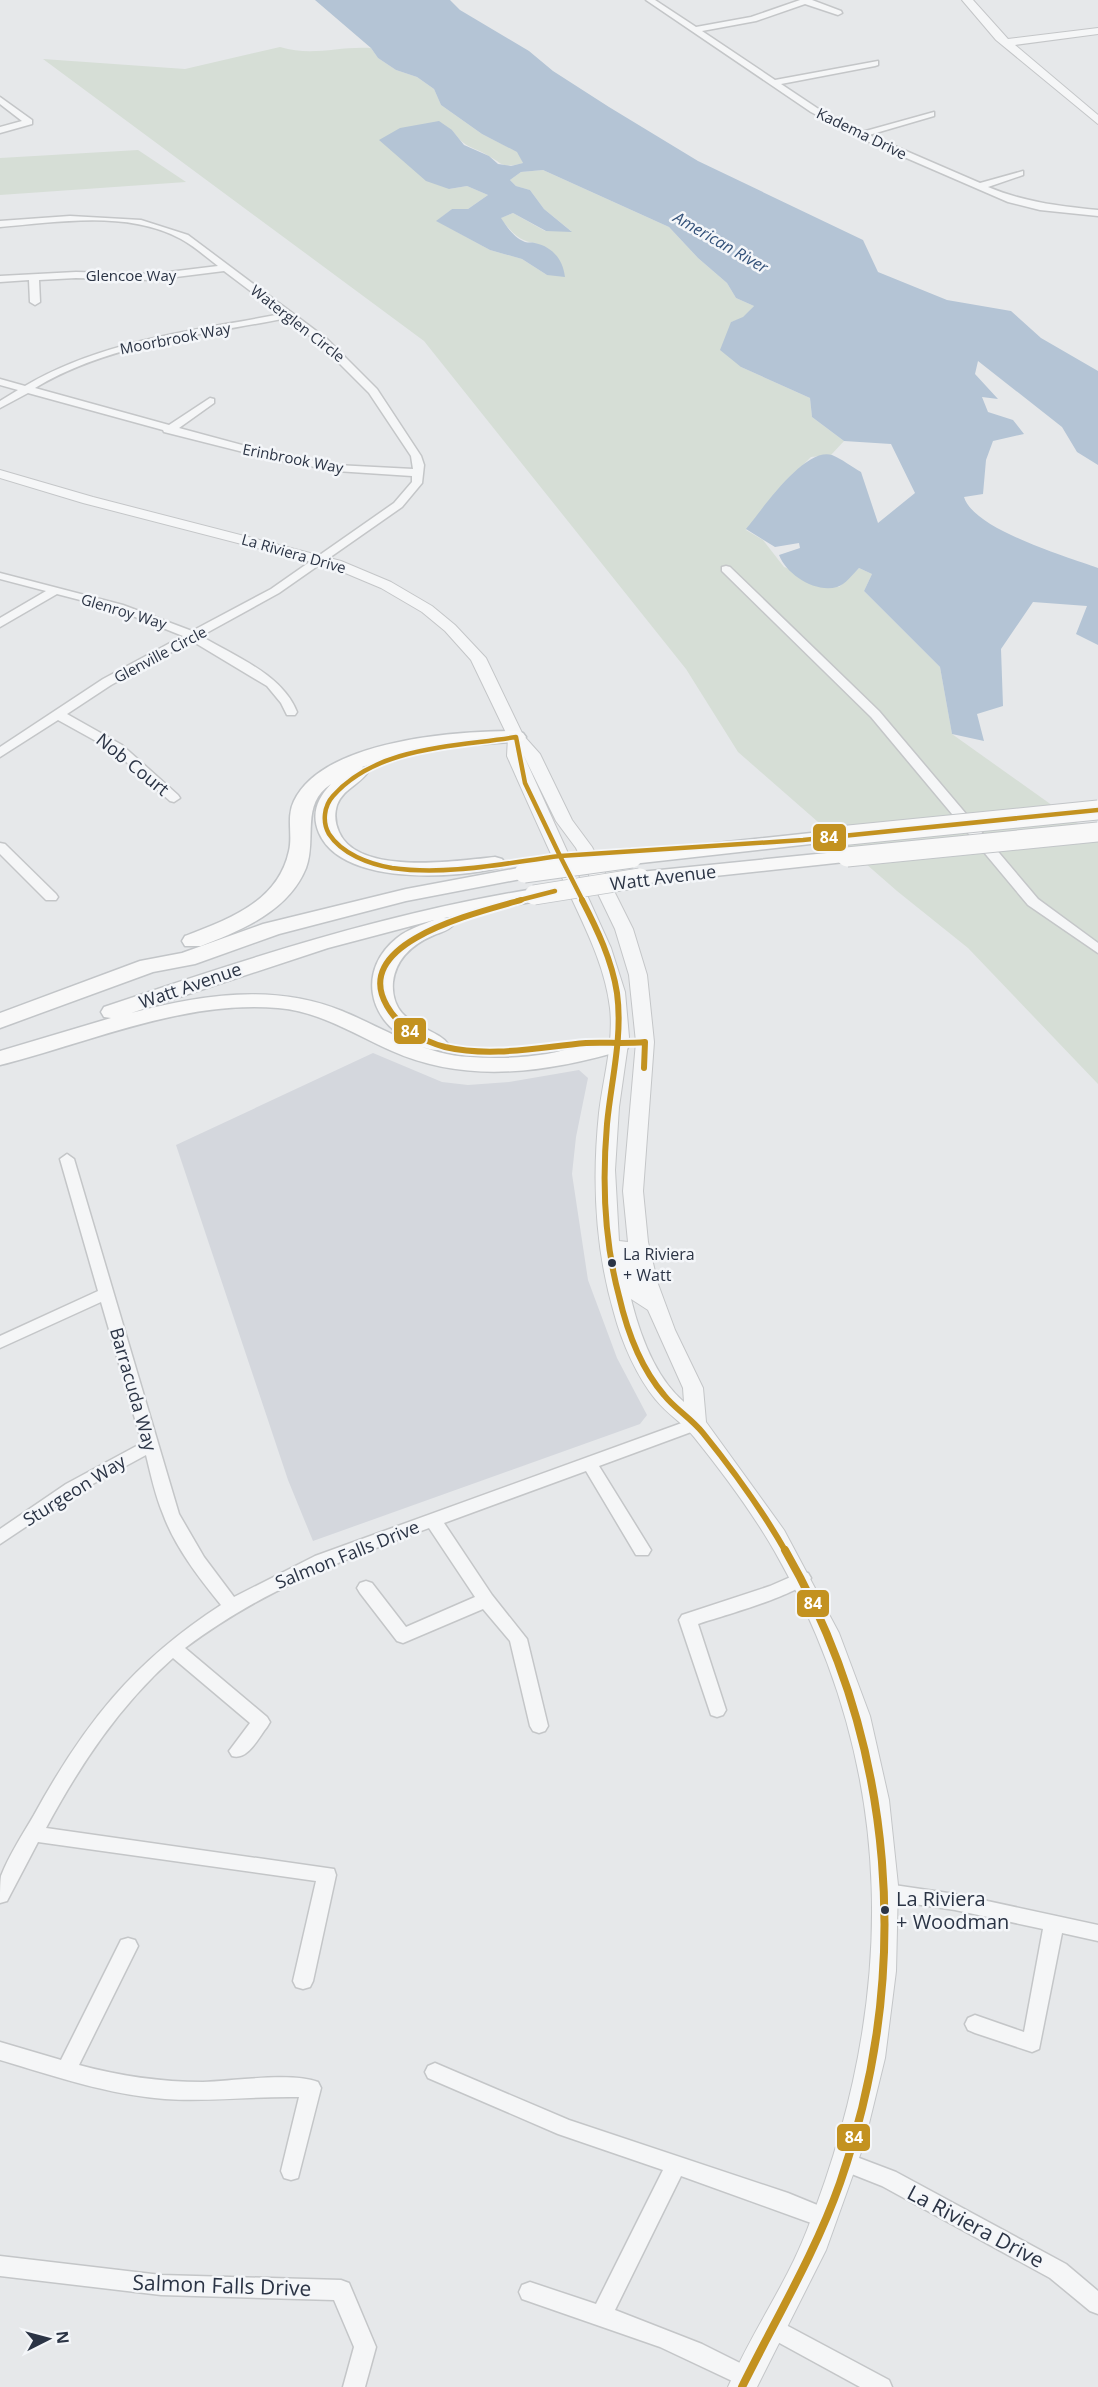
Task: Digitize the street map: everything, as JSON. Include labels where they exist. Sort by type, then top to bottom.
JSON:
[{"type":"main road","points":[[148,966],[178,947],[254,914],[281,894],[295,871],[301,847],[300,823],[303,802],[315,783],[359,760],[396,751],[481,736],[516,737]]},
{"type":"main road","points":[[516,737],[485,745],[408,756],[357,772],[346,780],[329,800],[324,820],[327,831],[338,845],[356,857],[376,864],[402,869],[523,867]]},
{"type":"main road","name":"Watt Avenue","points":[[0,1021],[148,966],[187,959],[270,929],[523,867],[630,854],[1098,810]]},
{"type":"main road","name":"Watt Avenue","points":[[0,1057],[58,1031],[267,959],[480,903],[640,878],[1098,832]]},
{"type":"main road","points":[[534,895],[445,924],[413,937],[400,946],[386,965],[380,992],[388,1012],[404,1028],[424,1040],[480,1053],[592,1043],[619,1044]]},
{"type":"main road","points":[[0,1057],[164,1013],[241,999],[281,1002],[322,1010],[417,1053],[475,1066],[511,1064],[593,1053],[619,1044]]},
{"type":"street","name":"Kadema Drive","points":[[650,0],[814,110],[861,135],[1024,204],[1098,213]]},
{"type":"street","points":[[967,0],[984,22],[1006,43],[1098,122]]},
{"type":"street","points":[[695,30],[753,19],[806,1],[838,13]]},
{"type":"street","points":[[1006,43],[1098,31]]},
{"type":"street","points":[[774,83],[874,63]]},
{"type":"street","points":[[0,100],[29,122],[0,130]]},
{"type":"street","points":[[861,135],[931,114]]},
{"type":"street","points":[[981,186],[1020,173]]},
{"type":"street","name":"Waterglen Circle","points":[[0,224],[102,219],[149,224],[185,237],[290,315],[341,357],[373,391],[416,456],[419,473]]},
{"type":"street","name":"Glencoe Way","points":[[0,279],[76,275],[152,277],[227,268]]},
{"type":"street","points":[[34,277],[35,302]]},
{"type":"street","name":"Moorbrook Way","points":[[0,405],[24,389],[70,366],[121,348],[290,315]]},
{"type":"street","name":"Erinbrook Way","points":[[0,382],[168,430],[309,464],[419,473]]},
{"type":"street","points":[[168,430],[210,401]]},
{"type":"street","points":[[322,559],[403,501],[411,492],[419,473]]},
{"type":"street","name":"La Riviera Drive","points":[[0,474],[99,503],[322,559],[400,592],[450,628],[478,658],[516,737],[532,754],[564,821],[584,847],[624,928],[638,975],[645,1050],[643,1088],[635,1144],[633,1191],[638,1242],[657,1307],[693,1388],[696,1424]]},
{"type":"street","name":"Glenville Circle","points":[[0,753],[108,682],[274,591],[322,559]]},
{"type":"street","points":[[726,569],[875,714],[1034,902],[1098,949]]},
{"type":"street","name":"Glenroy Way","points":[[0,576],[148,615],[192,636],[271,683],[287,702],[291,712]]},
{"type":"street","points":[[0,623],[56,590]]},
{"type":"street","name":"Nob Court","points":[[59,715],[118,748],[174,798]]},
{"type":"street","name":"La Riviera Drive","points":[[516,737],[515,756],[614,975],[620,1021],[619,1044],[608,1118],[603,1195],[618,1287],[631,1334],[661,1392],[696,1424],[780,1541],[802,1578],[834,1642],[862,1729],[884,1838],[887,1892],[884,1976],[877,2032],[866,2090],[846,2162],[825,2218],[744,2382],[704,2354],[602,2315],[530,2292]]},
{"type":"street","points":[[0,847],[51,897]]},
{"type":"street","name":"Barracuda Way","points":[[67,1159],[171,1514],[184,1542],[202,1570],[231,1605]]},
{"type":"street","points":[[607,1229],[623,1248],[634,1292],[657,1307]]},
{"type":"street","points":[[0,1342],[106,1294]]},
{"type":"street","name":"Salmon Falls Drive","points":[[0,1895],[79,1754],[105,1717],[135,1683],[173,1648],[231,1605],[278,1580],[321,1561],[696,1424]]},
{"type":"street","name":"Sturgeon Way","points":[[0,1538],[72,1488],[151,1445]]},
{"type":"street","points":[[590,1464],[642,1550]]},
{"type":"street","name":"Salmon Falls Drive","points":[[433,1520],[486,1600],[518,1639],[539,1726]]},
{"type":"street","points":[[717,1710],[688,1620],[776,1591],[802,1578]]},
{"type":"street","points":[[366,1588],[403,1636],[486,1600]]},
{"type":"street","points":[[173,1648],[261,1722],[238,1751]]},
{"type":"street","points":[[34,1834],[327,1875],[303,1981]]},
{"type":"street","points":[[887,1892],[955,1902],[1098,1933]]},
{"type":"street","points":[[975,2024],[1032,2043],[1054,1924]]},
{"type":"street","points":[[67,2069],[128,1946]]},
{"type":"street","points":[[0,2051],[126,2084],[162,2090],[311,2088],[291,2171]]},
{"type":"street","points":[[435,2072],[564,2127],[788,2203],[825,2218]]},
{"type":"street","name":"La Riviera Drive","points":[[846,2162],[889,2179],[1058,2271],[1098,2304]]},
{"type":"street","points":[[602,2315],[676,2166]]},
{"type":"street","name":"Salmon Falls Drive","points":[[0,2266],[161,2285],[341,2290],[365,2347],[354,2387]]},
{"type":"street","points":[[771,2327],[880,2387]]},
{"type":"shaded area","points":[[280,47],[303,51],[371,48],[378,58],[396,70],[417,77],[434,89],[441,105],[482,134],[518,152],[523,163],[503,165],[464,143],[452,130],[449,189],[467,186],[488,195],[468,209],[452,209],[437,221],[490,250],[522,259],[547,275],[536,243],[520,238],[500,218],[513,213],[545,231],[571,231],[544,209],[530,190],[516,186],[510,180],[521,172],[543,170],[669,227],[698,258],[727,283],[736,298],[754,306],[743,318],[731,322],[741,367],[810,398],[812,417],[844,441],[831,455],[811,457],[778,490],[746,530],[763,540],[784,567],[839,587],[859,568],[872,574],[864,591],[940,667],[952,734],[1098,838],[1098,1084],[968,948],[897,891],[738,752],[686,669],[424,341],[43,59],[185,69]]},
{"type":"shaded area","points":[[138,150],[186,182],[0,195],[0,158]]},
{"type":"shaded area","points":[[373,1053],[442,1082],[468,1085],[509,1082],[579,1070],[588,1078],[576,1137],[572,1174],[588,1280],[617,1358],[647,1415],[640,1424],[313,1541],[288,1480],[176,1145]]},
{"type":"water","name":"American River","points":[[315,0],[450,0],[460,10],[529,51],[553,71],[698,161],[863,240],[878,272],[947,300],[1011,311],[1041,338],[1098,371],[1098,465],[1077,452],[1062,427],[978,361],[975,374],[998,399],[982,397],[988,412],[1013,420],[1024,434],[993,441],[986,460],[983,494],[964,497],[971,509],[1002,531],[1098,568],[1098,645],[1076,634],[1087,606],[1033,602],[1001,649],[1003,706],[977,714],[984,741],[952,734],[940,667],[864,591],[872,574],[859,568],[840,586],[829,588],[811,585],[788,569],[779,555],[800,548],[799,543],[775,547],[746,529],[784,482],[809,461],[821,455],[832,455],[861,472],[878,523],[915,493],[891,444],[844,441],[812,417],[810,398],[741,367],[720,350],[731,322],[743,317],[754,306],[736,298],[727,283],[698,258],[669,227],[543,170],[521,172],[510,180],[516,186],[530,190],[544,209],[572,232],[546,231],[513,213],[501,218],[517,238],[552,251],[562,265],[565,277],[547,275],[522,259],[490,250],[436,221],[452,209],[468,209],[488,195],[467,186],[449,189],[426,181],[379,140],[400,128],[439,121],[452,130],[464,145],[489,156],[498,164],[511,166],[523,163],[517,152],[482,134],[441,105],[434,89],[417,77],[396,70],[378,58],[371,48]]},
{"type":"transit line","name":"84","points":[[516,737],[517,753],[525,783],[560,856],[453,869],[411,870],[365,861],[341,847],[329,834],[325,825],[325,816],[330,799],[345,782],[365,770],[388,760],[415,753],[516,737]]},
{"type":"transit line","name":"84","points":[[560,856],[803,840],[1098,810]]},
{"type":"transit line","name":"84","points":[[560,856],[601,941],[617,993],[619,1026],[607,1125],[604,1174],[609,1248],[626,1321],[651,1378],[667,1399],[699,1428],[761,1511],[793,1564],[827,1632],[854,1704],[872,1778],[882,1853],[885,1929],[880,2006],[868,2081],[849,2155],[814,2244],[742,2387]]},
{"type":"transit line","name":"84","points":[[555,891],[505,905],[412,938],[396,951],[385,968],[381,987],[387,1006],[398,1021],[412,1032],[427,1041],[445,1047],[499,1052],[590,1043],[645,1042],[644,1068]]},
{"type":"place","name":"La Riviera + Watt","points":[[612,1263]]},
{"type":"place","name":"La Riviera + Woodman","points":[[885,1910]]}]
